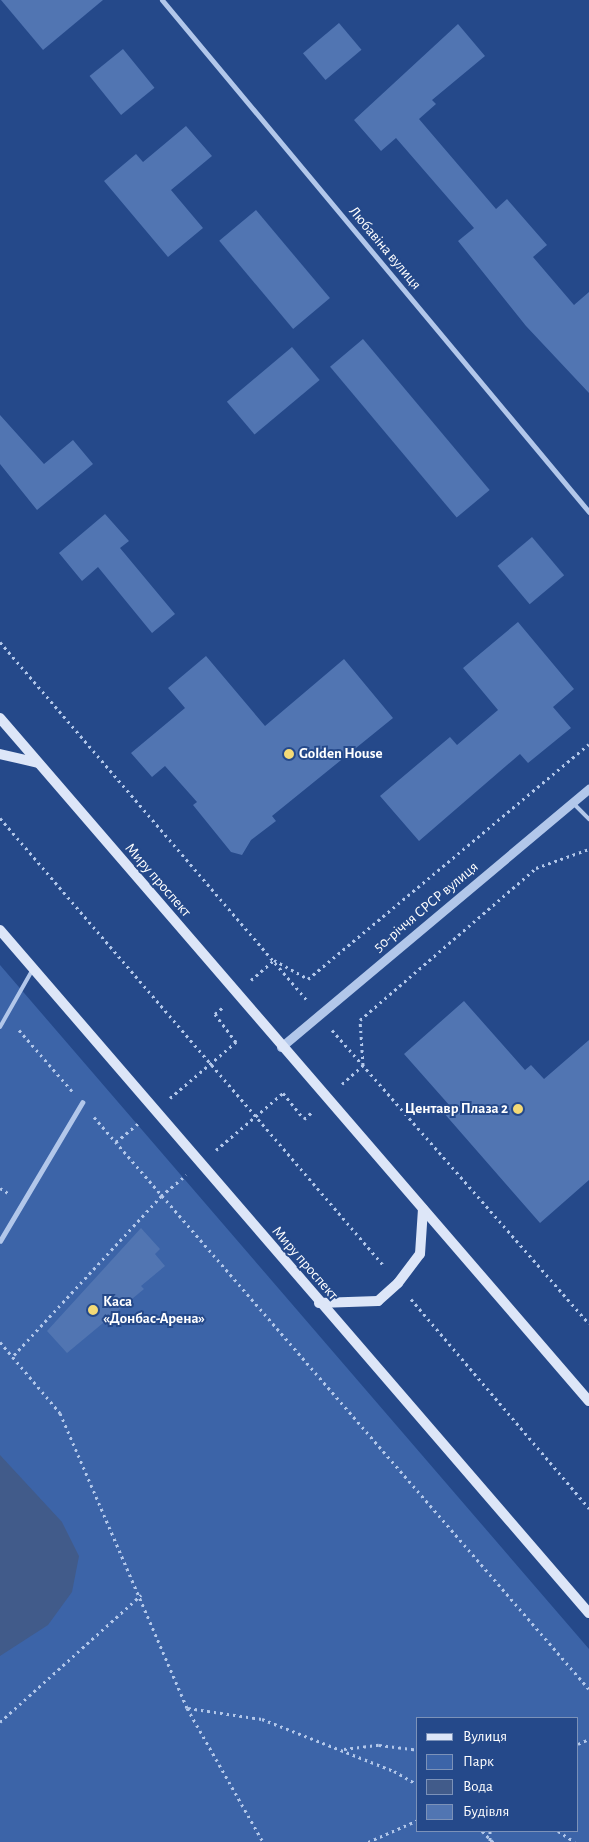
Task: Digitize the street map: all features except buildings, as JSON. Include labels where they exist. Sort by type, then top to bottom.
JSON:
[{"type":"main road","name":"Миру проспект","points":[[0,718],[281,1047],[589,1401]]},
{"type":"main road","points":[[0,754],[38,763]]},
{"type":"main road","name":"Миру проспект","points":[[0,930],[319,1303],[589,1613]]},
{"type":"main road","points":[[319,1303],[378,1301],[398,1283],[420,1254],[423,1209]]},
{"type":"street","name":"Любавіна вулиця","points":[[162,0],[589,512]]},
{"type":"street","name":"50-річчя СРСР вулиця","points":[[281,1047],[589,789]]},
{"type":"street","points":[[0,1241],[82,1103]]},
{"type":"lane","points":[[573,802],[589,819]]},
{"type":"lane","points":[[0,1028],[33,969]]},
{"type":"path","points":[[0,642],[274,960],[319,1015],[589,1324]]},
{"type":"path","points":[[274,960],[308,979],[589,744]]},
{"type":"path","points":[[0,818],[589,1508]]},
{"type":"path","points":[[363,1065],[360,1020],[536,868],[589,849]]},
{"type":"path","points":[[116,1142],[211,1065],[236,1042],[215,1014],[274,960]]},
{"type":"path","points":[[7,1016],[589,1689]]},
{"type":"path","points":[[14,1355],[161,1196],[255,1116],[283,1093],[304,1119],[363,1065]]},
{"type":"path","points":[[0,1342],[14,1355],[60,1413],[141,1595],[188,1708],[263,1842]]},
{"type":"path","points":[[0,1722],[141,1595]]},
{"type":"path","points":[[188,1708],[262,1719],[342,1749],[416,1784]]},
{"type":"path","points":[[342,1749],[379,1745],[416,1750]]},
{"type":"path","points":[[368,1842],[416,1821]]},
{"type":"path","points":[[560,1832],[575,1842]]},
{"type":"green space","points":[[0,965],[589,1649],[589,1842],[0,1842]]},
{"type":"water","points":[[0,1455],[62,1522],[79,1556],[72,1592],[48,1625],[0,1656]]},
{"type":"place","name":"Golden House","points":[[289,754]]},
{"type":"place","name":"Центавр Плаза 2","points":[[518,1109]]},
{"type":"place","name":"Каса «Донбас-Арена»","points":[[93,1310]]}]
